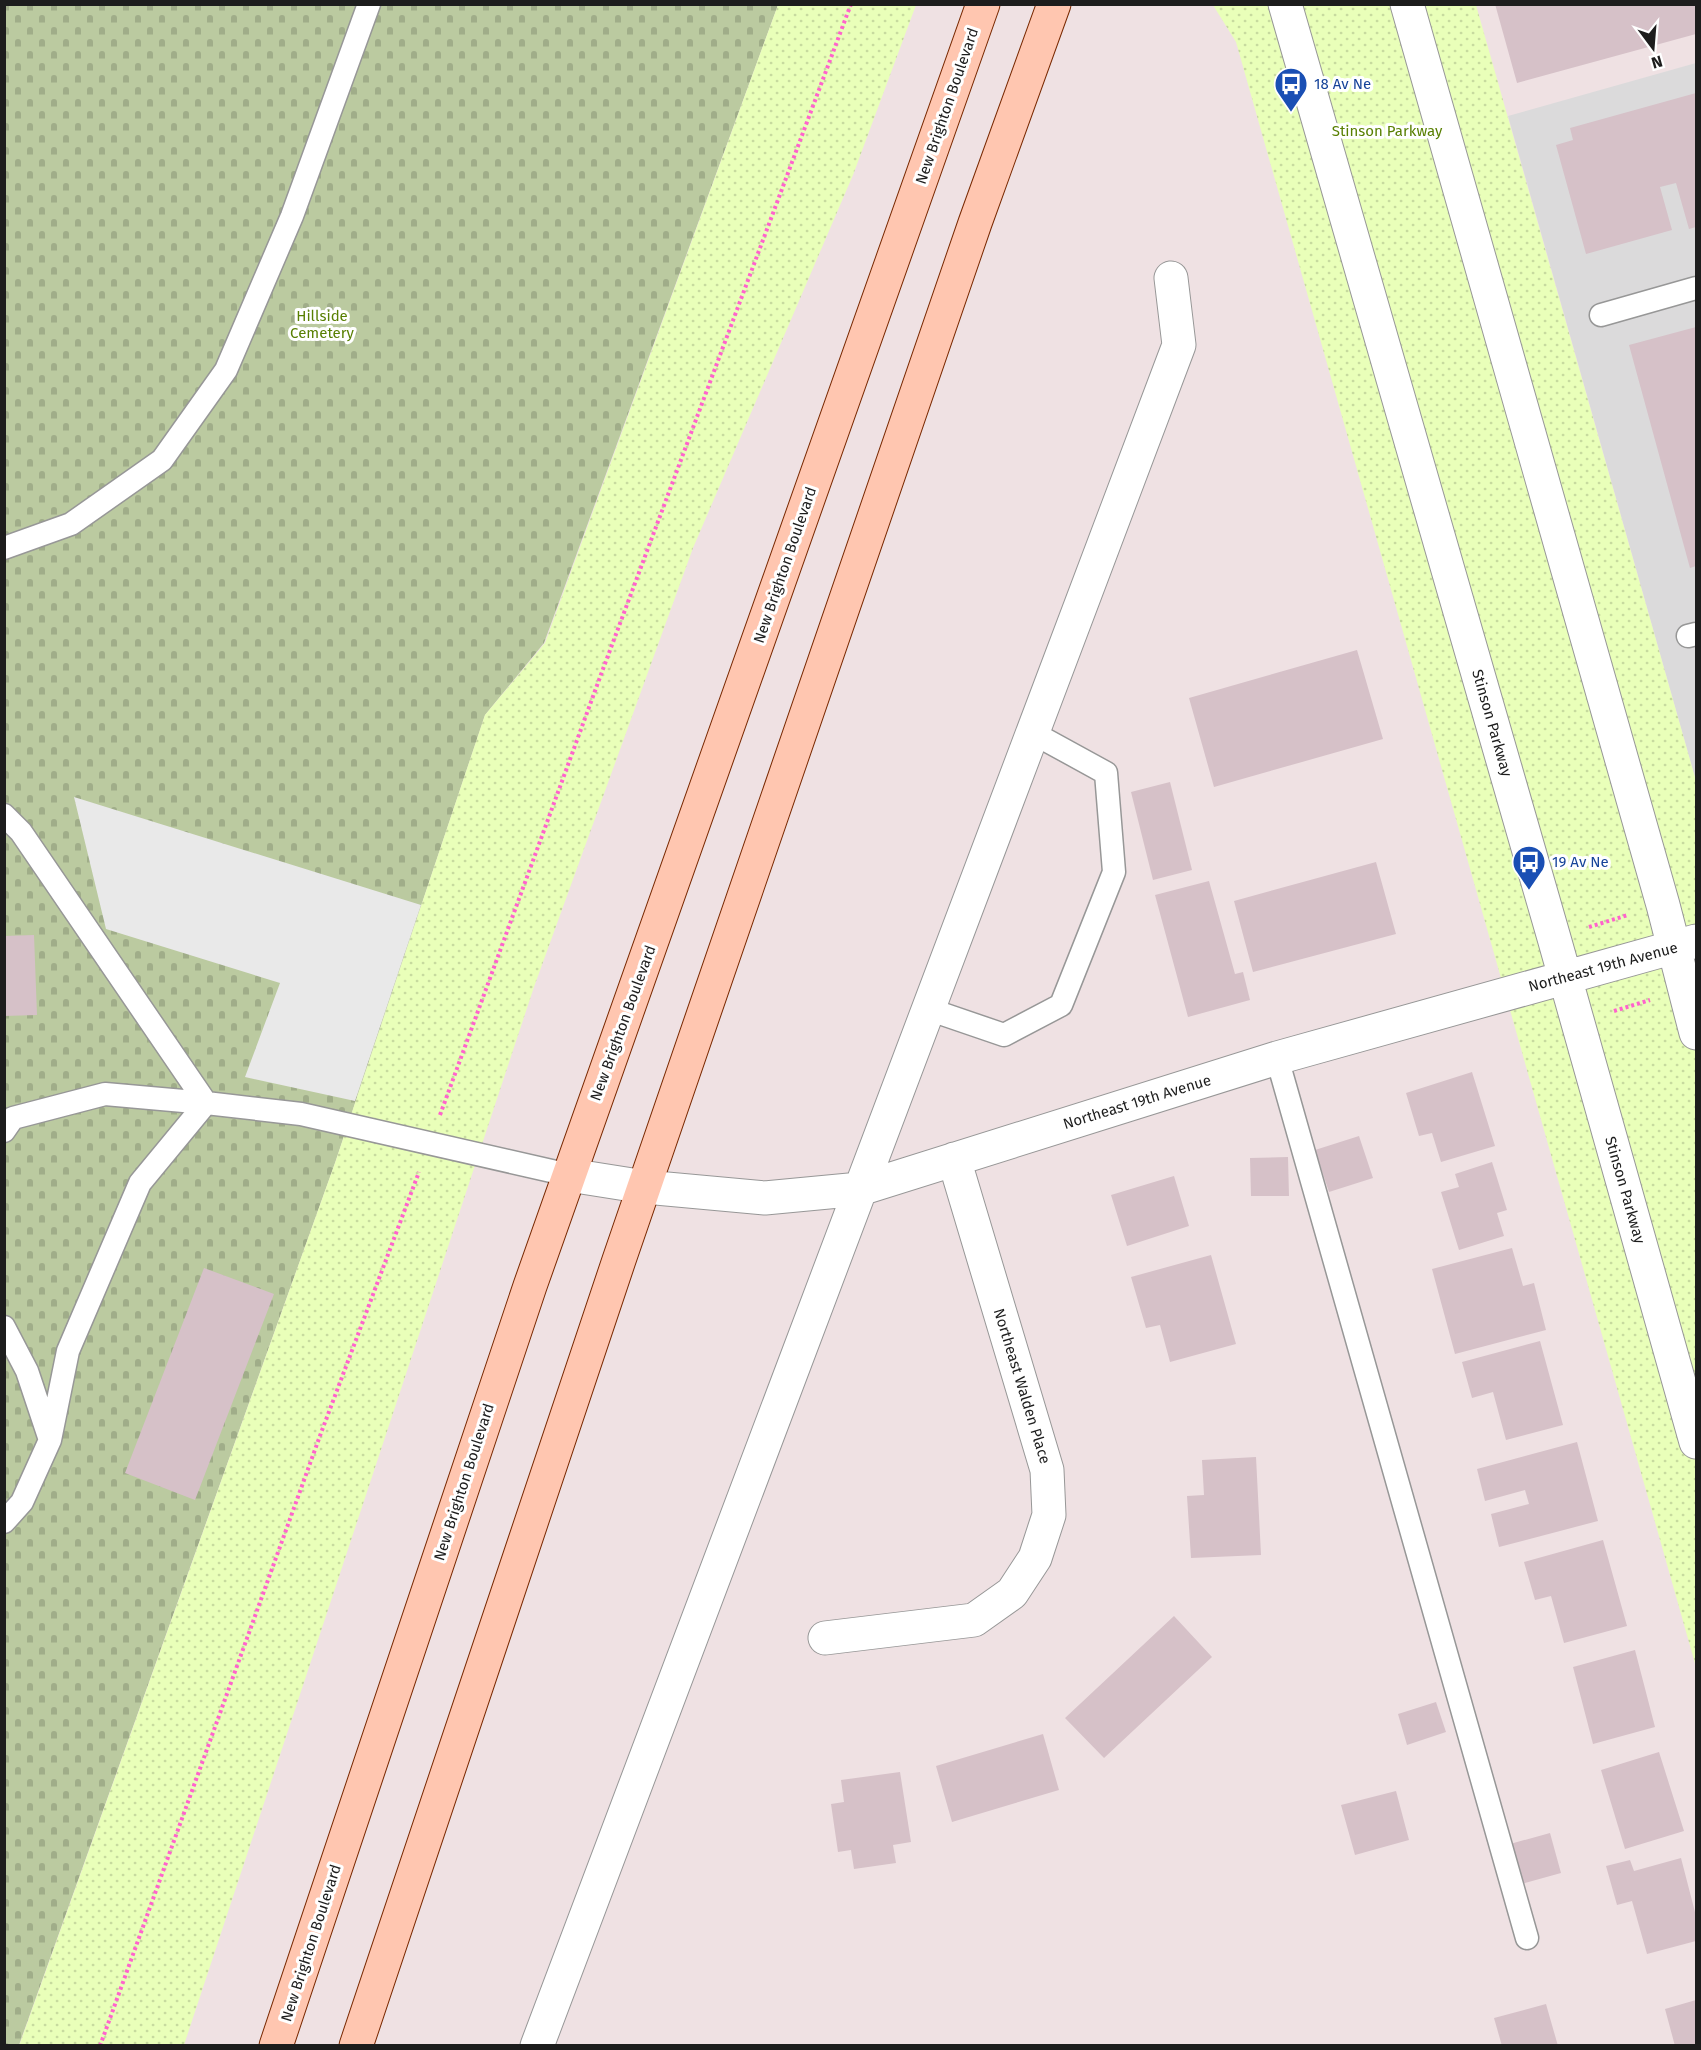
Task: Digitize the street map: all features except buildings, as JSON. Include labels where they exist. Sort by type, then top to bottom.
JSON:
[{"type":"main road","name":"New Brighton Boulevard","points":[[276,2046],[530,1286],[983,4]]},
{"type":"main road","points":[[356,2046],[645,1187],[972,234],[1054,4]]},
{"type":"main road","points":[[1042,39],[1068,4]]},
{"type":"street","name":"Stinson Parkway","points":[[1285,4],[1696,1442]]},
{"type":"street","points":[[1407,4],[1685,944],[1696,1033]]},
{"type":"street","points":[[537,2046],[1179,345],[1171,278]]},
{"type":"street","name":"Northeast 19th Avenue","points":[[569,1175],[645,1187],[765,1198],[860,1189],[1277,1058],[1685,944]]},
{"type":"street","name":"Northeast Walden Place","points":[[825,1638],[974,1620],[1012,1593],[1035,1558],[1049,1515],[1047,1470],[954,1159]]},
{"type":"lane","points":[[4,548],[71,524],[162,460],[226,370],[292,216],[369,4]]},
{"type":"lane","points":[[1601,315],[1696,288]]},
{"type":"lane","points":[[928,1009],[1004,1035],[1061,1005],[1114,872],[1106,773],[1033,733]]},
{"type":"lane","points":[[4,815],[21,832],[206,1102]]},
{"type":"lane","points":[[1277,1058],[1527,1938]]},
{"type":"lane","points":[[4,1131],[13,1118],[105,1094],[206,1102],[301,1114],[569,1175]]},
{"type":"lane","points":[[4,1522],[13,1500],[50,1440],[68,1351],[140,1182],[206,1102]]},
{"type":"lane","points":[[4,1327],[27,1371],[50,1440]]},
{"type":"path","points":[[100,2046],[321,1433],[850,4]]},
{"type":"path","points":[[1581,929],[1631,914]]},
{"type":"path","points":[[1605,1013],[1657,998]]},
{"type":"shaded area","points":[[1696,63],[1696,781],[1508,116]]},
{"type":"shaded area","points":[[74,797],[421,905],[355,1101],[245,1077],[280,983],[106,929]]},
{"type":"green space","name":"Hillside Cemetery","points":[[5,5],[778,5],[544,643],[485,715],[335,1163],[19,2045],[5,2046]]},
{"type":"green space","points":[[778,5],[916,5],[853,175],[693,548],[534,987],[184,2045],[19,2046],[335,1163],[485,715],[545,643]]},
{"type":"green space","name":"Stinson Parkway","points":[[1213,5],[1476,5],[1696,781],[1696,1667],[1236,42]]},
{"type":"place","name":"18 Av Ne","points":[[1291,113]]},
{"type":"place","name":"19 Av Ne","points":[[1529,891]]}]
